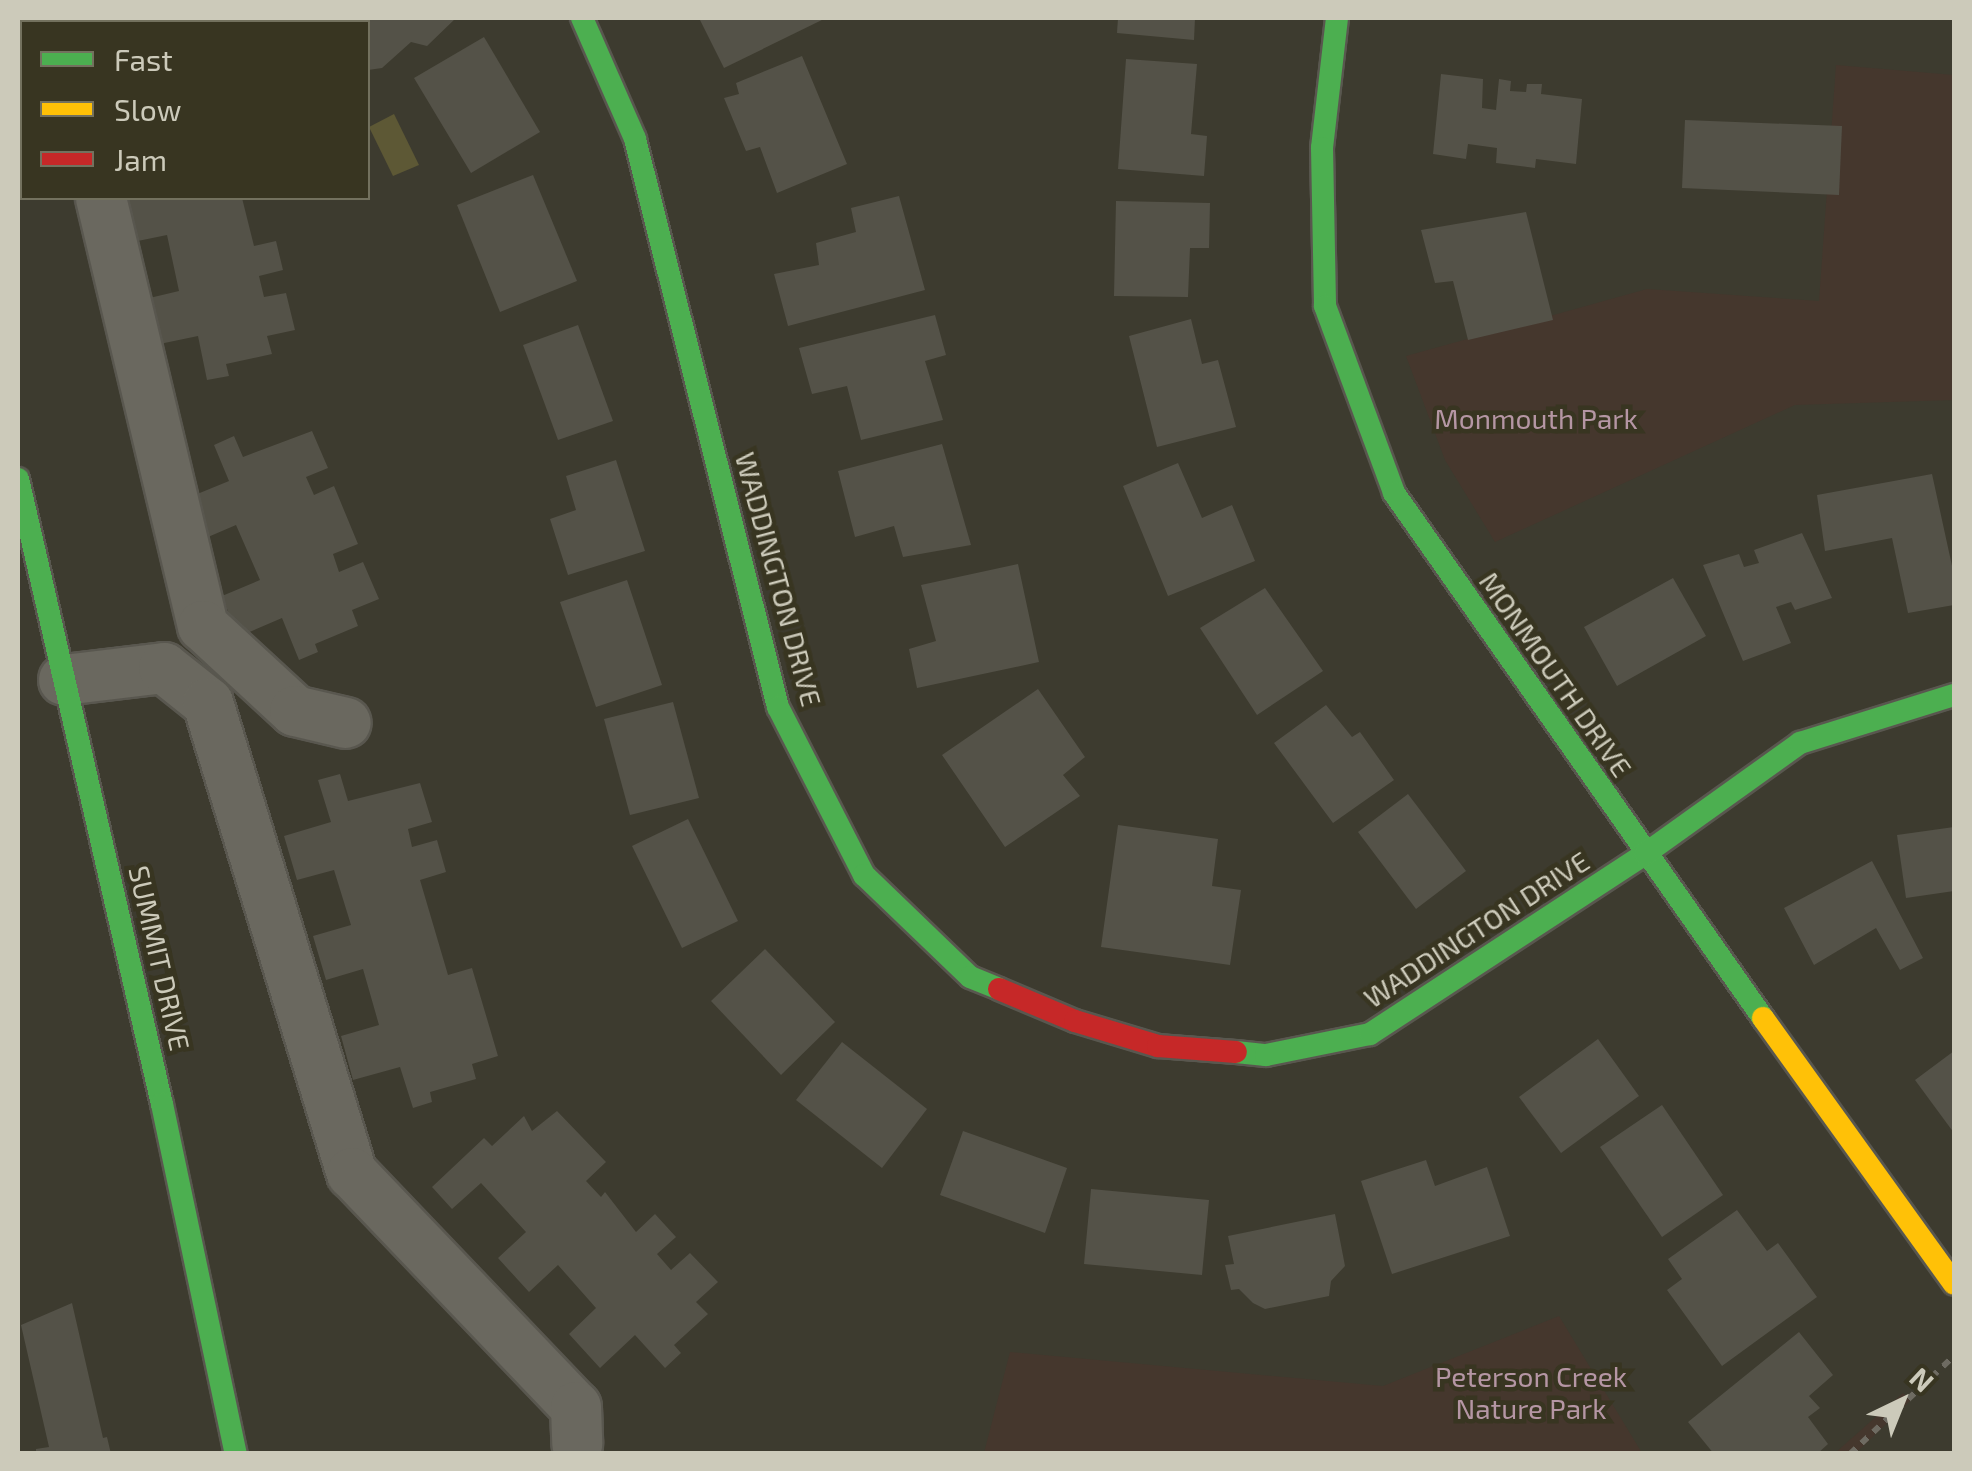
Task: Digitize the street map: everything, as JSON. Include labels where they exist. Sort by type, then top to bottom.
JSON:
[{"type":"street","name":"WADDINGTON DRIVE","points":[[582,18],[636,140],[778,707],[864,875],[970,978],[1075,1020],[1158,1046],[1266,1055],[1370,1034],[1645,854],[1800,743],[1954,695]]},
{"type":"street","name":"MONMOUTH DRIVE","points":[[1337,18],[1322,148],[1325,306],[1394,494],[1645,854],[1954,1284]]},
{"type":"street","points":[[102,200],[203,626],[294,711],[346,723]]},
{"type":"street","name":"SUMMIT DRIVE","points":[[18,485],[162,1104],[236,1454]]},
{"type":"street","points":[[64,680],[164,668],[208,702],[352,1174],[576,1407],[577,1444]]},
{"type":"path","points":[[1850,1454],[1954,1356]]},
{"type":"green space","name":"Monmouth Park","points":[[1836,65],[1954,75],[1954,400],[1795,405],[1495,542],[1445,460],[1406,356],[1647,289],[1819,301]]},
{"type":"green space","name":"Peterson Creek Nature Park","points":[[1559,1316],[1642,1453],[984,1453],[1010,1352],[1383,1386]]},
{"type":"green space","points":[[1903,1393],[1911,1400],[1856,1453],[1835,1453]]},
{"type":"shaded area","points":[[394,114],[419,165],[393,176],[370,126]]},
{"type":"building","points":[[456,18],[427,46],[411,42],[382,68],[370,70],[370,20],[310,20]]},
{"type":"building","points":[[826,18],[724,68],[700,20]]},
{"type":"building","points":[[1118,18],[1195,18],[1194,40],[1117,33]]},
{"type":"building","points":[[484,37],[540,132],[471,173],[414,78]]},
{"type":"building","points":[[802,56],[847,164],[777,193],[760,147],[746,151],[724,98],[739,94],[736,83]]},
{"type":"building","points":[[1126,59],[1197,64],[1191,134],[1207,136],[1204,176],[1118,169]]},
{"type":"building","points":[[1441,74],[1483,79],[1482,108],[1496,110],[1499,79],[1511,81],[1510,91],[1526,92],[1527,84],[1542,84],[1541,94],[1582,99],[1576,164],[1536,159],[1535,168],[1496,163],[1497,148],[1468,144],[1466,159],[1433,154]]},
{"type":"building","points":[[1685,120],[1842,126],[1839,195],[1682,188]]},
{"type":"building","points":[[533,175],[577,281],[500,312],[457,205]]},
{"type":"building","points":[[899,196],[925,290],[788,326],[774,274],[819,265],[816,243],[856,232],[851,208]]},
{"type":"building","points":[[125,200],[242,200],[254,246],[276,241],[283,270],[259,276],[264,297],[286,293],[295,330],[267,336],[272,354],[226,364],[229,376],[207,380],[198,336],[150,346],[141,300],[179,291],[167,235],[128,243]]},
{"type":"building","points":[[1116,201],[1210,203],[1209,248],[1190,248],[1188,297],[1114,296]]},
{"type":"building","points":[[1526,212],[1553,320],[1468,340],[1453,281],[1435,283],[1421,230]]},
{"type":"building","points":[[935,315],[946,355],[925,361],[943,420],[861,440],[847,386],[812,394],[799,348]]},
{"type":"building","points":[[1191,319],[1202,364],[1218,360],[1236,427],[1157,447],[1129,336]]},
{"type":"building","points":[[578,325],[613,421],[558,440],[523,345]]},
{"type":"building","points":[[312,431],[328,468],[306,477],[314,495],[334,486],[358,544],[333,554],[339,572],[363,562],[379,599],[352,610],[358,626],[315,644],[318,652],[299,660],[282,618],[238,637],[222,596],[260,580],[236,525],[201,540],[185,499],[229,481],[214,445],[234,436],[243,457]]},
{"type":"building","points":[[942,444],[971,545],[903,557],[894,526],[855,537],[838,471]]},
{"type":"building","points":[[616,460],[645,551],[568,575],[550,519],[576,510],[566,476]]},
{"type":"building","points":[[1178,463],[1202,518],[1232,505],[1255,561],[1168,596],[1123,486]]},
{"type":"building","points":[[1932,474],[1954,575],[1954,605],[1908,613],[1892,538],[1825,551],[1817,495]]},
{"type":"building","points":[[1802,533],[1832,598],[1795,610],[1791,602],[1776,607],[1791,643],[1743,661],[1703,565],[1739,554],[1744,567],[1759,563],[1754,550]]},
{"type":"building","points":[[1018,564],[1039,662],[917,688],[909,649],[936,641],[921,585]]},
{"type":"building","points":[[1673,578],[1706,636],[1617,686],[1584,627]]},
{"type":"building","points":[[627,580],[662,685],[596,707],[560,602]]},
{"type":"building","points":[[1265,588],[1323,671],[1257,715],[1200,628]]},
{"type":"building","points":[[1038,689],[1085,757],[1063,775],[1080,796],[1005,847],[942,755]]},
{"type":"building","points":[[673,702],[699,798],[630,815],[604,719]]},
{"type":"building","points":[[1326,705],[1352,737],[1360,732],[1394,780],[1333,823],[1274,743]]},
{"type":"building","points":[[340,774],[348,801],[420,783],[432,822],[408,829],[412,847],[437,840],[446,872],[420,880],[448,975],[472,968],[498,1056],[472,1064],[476,1079],[430,1092],[432,1102],[413,1108],[400,1067],[353,1080],[341,1036],[379,1025],[363,969],[326,980],[313,936],[351,925],[334,870],[297,880],[284,836],[331,822],[318,780]]},
{"type":"building","points":[[1408,794],[1466,871],[1416,909],[1358,832]]},
{"type":"building","points":[[688,819],[738,921],[682,948],[632,846]]},
{"type":"building","points":[[1118,825],[1218,839],[1212,886],[1241,890],[1230,965],[1101,947]]},
{"type":"building","points":[[1954,827],[1954,891],[1906,898],[1897,835]]},
{"type":"building","points":[[1872,861],[1923,958],[1900,970],[1876,928],[1814,965],[1784,908]]},
{"type":"building","points":[[765,949],[835,1022],[781,1075],[711,1001]]},
{"type":"building","points":[[1598,1039],[1639,1096],[1561,1153],[1519,1097]]},
{"type":"building","points":[[842,1042],[927,1109],[882,1168],[796,1100]]},
{"type":"building","points":[[1954,1051],[1954,1133],[1915,1080]]},
{"type":"building","points":[[1662,1105],[1723,1195],[1662,1237],[1600,1147]]},
{"type":"building","points":[[557,1111],[606,1162],[586,1181],[601,1197],[605,1192],[636,1232],[655,1214],[676,1237],[657,1254],[671,1270],[690,1253],[718,1282],[696,1302],[708,1314],[674,1345],[681,1353],[665,1368],[635,1335],[600,1368],[569,1334],[596,1308],[558,1265],[529,1292],[498,1258],[526,1232],[481,1183],[452,1209],[432,1187],[484,1138],[492,1146],[524,1116],[532,1131]]},
{"type":"building","points":[[963,1131],[1067,1168],[1045,1233],[940,1195]]},
{"type":"building","points":[[1426,1160],[1435,1186],[1487,1167],[1510,1236],[1392,1274],[1361,1181]]},
{"type":"building","points":[[1091,1189],[1209,1200],[1202,1275],[1084,1264]]},
{"type":"building","points":[[1737,1210],[1767,1251],[1778,1243],[1817,1297],[1722,1366],[1667,1290],[1682,1279],[1668,1259]]},
{"type":"building","points":[[1335,1214],[1345,1266],[1331,1281],[1329,1296],[1265,1309],[1239,1289],[1231,1290],[1225,1265],[1234,1264],[1228,1236]]},
{"type":"building","points":[[72,1303],[103,1438],[107,1437],[111,1454],[36,1454],[36,1449],[49,1447],[21,1325]]},
{"type":"building","points":[[1799,1332],[1833,1375],[1809,1396],[1820,1408],[1808,1417],[1828,1444],[1817,1454],[1714,1454],[1688,1422]]},
{"type":"traffic: fast","points":[[582,18],[635,139],[778,707],[864,875],[970,977],[999,989]]},
{"type":"traffic: fast","points":[[1337,18],[1322,148],[1325,306],[1394,493],[1763,1018]]},
{"type":"traffic: fast","points":[[18,479],[162,1104],[236,1454]]},
{"type":"traffic: fast","points":[[1236,1052],[1266,1055],[1370,1034],[1645,854],[1800,743],[1954,695]]},
{"type":"traffic: slow","points":[[1763,1018],[1954,1284]]},
{"type":"traffic: jam","points":[[999,989],[1075,1021],[1158,1046],[1236,1052]]}]
